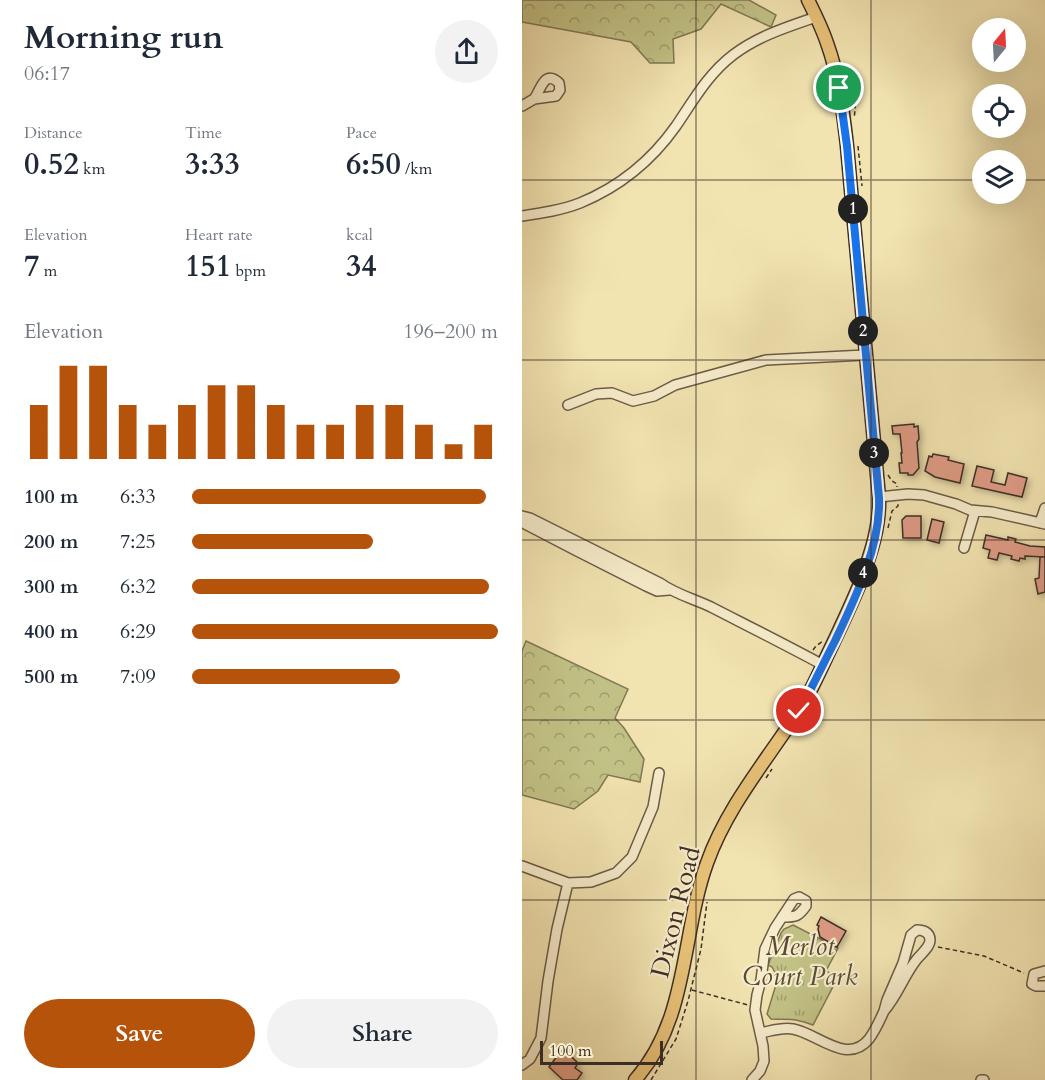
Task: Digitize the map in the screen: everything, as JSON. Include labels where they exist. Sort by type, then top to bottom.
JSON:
[{"type":"main road","name":"Dixon Road","points":[[635,1080],[656,1052],[674,1007],[681,983],[697,898],[715,843],[741,796],[799,711],[823,665],[852,602],[878,526],[879,498],[843,108],[831,57],[808,0]]},
{"type":"street","points":[[522,216],[550,212],[580,203],[607,190],[633,173],[675,128],[713,73],[732,55],[758,38],[816,17]]},
{"type":"street","points":[[522,106],[534,99]]},
{"type":"street","points":[[568,405],[596,394],[612,393],[633,400],[654,396],[675,385],[766,360],[865,355]]},
{"type":"street","points":[[879,498],[908,494],[924,495],[975,511],[992,512],[1043,523],[1045,508]]},
{"type":"street","points":[[964,548],[975,511]]},
{"type":"street","points":[[522,517],[530,518],[669,590],[691,597],[823,665]]},
{"type":"street","points":[[522,866],[568,883],[591,882],[616,873],[632,857],[653,807],[659,773]]},
{"type":"street","points":[[522,1065],[530,1059],[541,1038],[557,929],[568,883]]},
{"type":"street","points":[[752,1080],[764,1061],[756,1010],[756,995],[761,980],[765,949],[782,917]]},
{"type":"street","points":[[760,1033],[794,1029],[836,1048],[849,1050],[859,1047],[867,1041],[884,1011],[896,996],[912,965],[929,945],[929,935],[924,931],[917,930],[911,935],[884,1011]]},
{"type":"street","points":[[1045,971],[1034,974],[1032,979],[1032,984],[1045,986]]},
{"type":"path","points":[[888,528],[892,512],[898,503]]},
{"type":"path","points":[[813,650],[824,639]]},
{"type":"path","points":[[794,737],[812,712],[816,702]]},
{"type":"path","points":[[764,781],[777,762]]},
{"type":"path","points":[[651,1080],[676,1039],[701,949],[707,901]]},
{"type":"path","points":[[939,947],[984,956],[1023,972]]},
{"type":"path","points":[[691,989],[749,1006]]},
{"type":"green space","points":[[522,0],[749,0],[776,15],[771,27],[721,4],[701,29],[673,39],[674,63],[650,63],[631,42],[522,22]]},
{"type":"green space","points":[[526,641],[628,689],[615,718],[644,759],[640,782],[608,775],[598,791],[574,809],[522,795],[522,651]]},
{"type":"green space","name":"Merlot Court Park","points":[[793,925],[838,948],[826,971],[838,977],[813,1025],[797,1020],[771,1019],[767,1014],[778,978],[772,967],[768,965],[781,933]]},
{"type":"building","points":[[914,424],[914,427],[918,426],[919,468],[913,475],[908,475],[908,473],[900,473],[899,463],[902,463],[902,453],[900,434],[893,434],[892,426]]},
{"type":"building","points":[[933,454],[949,457],[948,460],[964,464],[960,483],[935,477],[925,471],[929,456],[932,457]]},
{"type":"building","points":[[977,466],[994,470],[991,482],[1005,485],[1008,473],[1027,478],[1022,497],[972,486]]},
{"type":"building","points":[[906,516],[921,516],[921,538],[903,538],[902,520]]},
{"type":"building","points":[[932,519],[944,522],[939,543],[927,540]]},
{"type":"building","points":[[986,535],[1008,540],[1008,537],[1016,539],[1015,542],[1045,547],[1045,557],[1025,556],[1025,559],[1020,558],[1019,561],[1011,559],[1012,556],[999,553],[997,560],[988,558],[990,550],[983,548]]},
{"type":"building","points":[[1040,557],[1045,557],[1045,592],[1038,594],[1035,579],[1039,578]]},
{"type":"building","points":[[821,917],[846,931],[837,947],[820,937],[817,925]]},
{"type":"building","points":[[561,1051],[567,1053],[578,1063],[575,1068],[582,1073],[577,1080],[563,1080],[549,1067]]},
{"type":"route","points":[[799,711],[856,592],[871,552],[879,517],[847,146],[839,88]]}]
